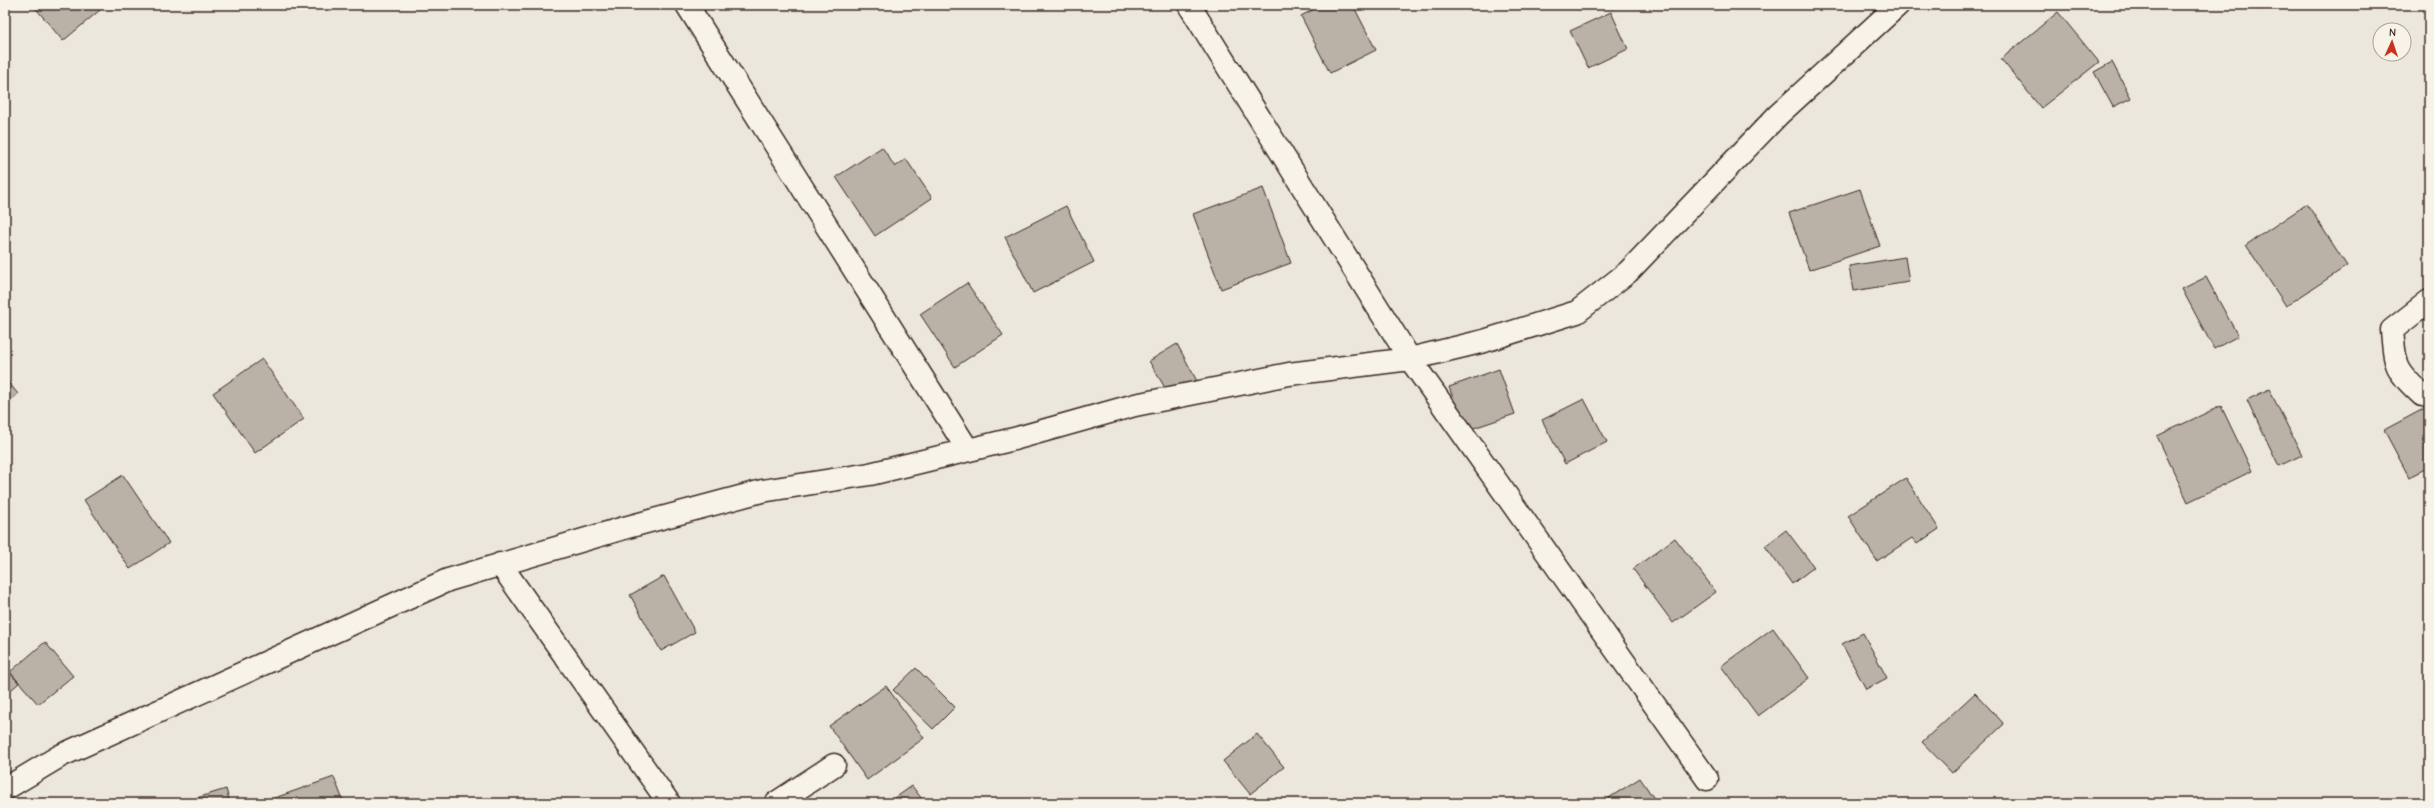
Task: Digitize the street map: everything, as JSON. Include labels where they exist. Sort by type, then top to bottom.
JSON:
[{"type":"street","points":[[687,5],[968,450]]},
{"type":"street","points":[[1189,5],[1410,359],[1708,779]]},
{"type":"street","points":[[5,789],[60,756],[448,580],[500,564],[762,491],[870,474],[1142,404],[1289,374],[1410,359],[1484,341],[1576,312],[1628,272],[1778,115],[1898,5]]},
{"type":"street","points":[[2422,395],[2409,383],[2395,364],[2392,330],[2429,301]]},
{"type":"street","points":[[500,564],[669,803]]},
{"type":"street","points":[[776,803],[834,765]]},
{"type":"building","points":[[33,5],[95,5],[100,10],[63,41]]},
{"type":"building","points":[[1322,5],[1353,5],[1376,50],[1330,73],[1301,16]]},
{"type":"building","points":[[1611,12],[1628,49],[1588,68],[1570,31]]},
{"type":"building","points":[[2058,12],[2099,62],[2041,108],[2001,59]]},
{"type":"building","points":[[2112,62],[2131,98],[2113,107],[2094,72]]},
{"type":"building","points":[[882,147],[895,167],[906,159],[932,198],[875,236],[836,177]]},
{"type":"building","points":[[1263,188],[1291,263],[1221,289],[1193,214]]},
{"type":"building","points":[[1860,189],[1880,246],[1809,270],[1789,213]]},
{"type":"building","points":[[2307,204],[2347,266],[2286,306],[2246,245]]},
{"type":"building","points":[[1066,206],[1094,262],[1033,293],[1005,237]]},
{"type":"building","points":[[1905,257],[1909,282],[1853,291],[1849,266]]},
{"type":"building","points":[[2206,277],[2238,336],[2214,349],[2182,289]]},
{"type":"building","points":[[967,283],[1003,335],[955,367],[920,314]]},
{"type":"building","points":[[1177,344],[1197,381],[1170,396],[1149,361]]},
{"type":"building","points":[[262,359],[304,419],[255,453],[213,393]]},
{"type":"building","points":[[1499,369],[1515,414],[1465,431],[1449,387]]},
{"type":"building","points":[[5,378],[18,394],[5,405]]},
{"type":"building","points":[[2269,389],[2302,455],[2279,466],[2247,400]]},
{"type":"building","points":[[1584,399],[1607,442],[1565,464],[1542,420]]},
{"type":"building","points":[[2221,406],[2252,471],[2188,502],[2157,436]]},
{"type":"building","points":[[2429,406],[2429,467],[2409,477],[2384,430]]},
{"type":"building","points":[[123,475],[169,543],[130,569],[84,500]]},
{"type":"building","points":[[1906,478],[1939,529],[1917,544],[1912,538],[1877,561],[1848,516]]},
{"type":"building","points":[[1786,530],[1814,567],[1792,584],[1765,546]]},
{"type":"building","points":[[1675,538],[1716,592],[1673,623],[1633,569]]},
{"type":"building","points":[[664,576],[695,632],[661,651],[630,595]]},
{"type":"building","points":[[1773,628],[1809,678],[1758,716],[1721,666]]},
{"type":"building","points":[[1863,633],[1887,678],[1866,689],[1842,644]]},
{"type":"building","points":[[45,642],[73,676],[38,704],[10,672]]},
{"type":"building","points":[[5,668],[19,683],[5,695]]},
{"type":"building","points":[[916,668],[955,707],[933,729],[893,690]]},
{"type":"building","points":[[886,686],[924,738],[867,780],[829,726]]},
{"type":"building","points":[[1975,693],[2004,724],[1952,773],[1922,742]]},
{"type":"building","points":[[1257,734],[1284,767],[1250,794],[1223,761]]},
{"type":"building","points":[[334,777],[344,803],[267,803],[266,801]]},
{"type":"building","points":[[1640,778],[1657,803],[1601,803]]},
{"type":"building","points":[[912,786],[925,803],[888,803]]},
{"type":"building","points":[[226,789],[230,803],[180,803]]}]
